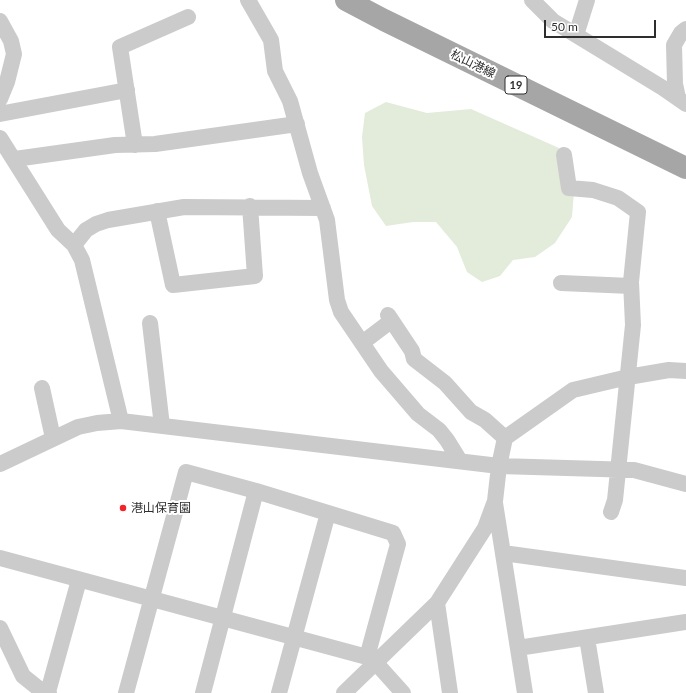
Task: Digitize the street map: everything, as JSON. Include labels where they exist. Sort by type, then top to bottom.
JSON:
[{"type":"main road","name":"松山港線","points":[[346,0],[686,168]]},
{"type":"street","points":[[248,0],[271,40],[275,71],[286,90],[310,173],[327,220],[338,306],[381,372],[408,404],[418,414],[439,430],[460,461]]},
{"type":"street","points":[[532,0],[553,21],[682,101]]},
{"type":"street","points":[[576,35],[587,0]]},
{"type":"street","points":[[135,145],[120,47],[188,17]]},
{"type":"street","points":[[0,21],[11,41],[14,54],[7,82],[0,99]]},
{"type":"street","points":[[682,101],[675,84],[674,45],[681,33],[686,29]]},
{"type":"street","points":[[0,114],[127,90]]},
{"type":"street","points":[[14,160],[115,145],[155,144],[297,124]]},
{"type":"street","points":[[0,138],[58,230],[74,245],[82,260],[101,333],[120,421]]},
{"type":"street","points":[[564,155],[569,188],[593,190],[618,198],[638,212],[631,286],[633,325],[615,500],[611,512]]},
{"type":"street","points":[[74,245],[86,230],[96,224],[108,220],[157,211],[184,207],[250,206],[323,208]]},
{"type":"street","points":[[157,211],[173,285],[255,276],[250,206]]},
{"type":"street","points":[[561,283],[631,286]]},
{"type":"street","points":[[362,343],[389,318],[412,351],[414,359],[445,383],[471,412],[484,420],[505,438]]},
{"type":"street","points":[[150,323],[162,426]]},
{"type":"street","points":[[525,693],[495,501],[499,466],[505,438],[573,390],[628,376],[669,370],[686,371]]},
{"type":"street","points":[[42,388],[53,438]]},
{"type":"street","points":[[0,464],[78,427],[97,423],[120,421],[499,466],[634,470],[686,484]]},
{"type":"street","points":[[126,693],[186,472],[256,490],[394,533],[398,544],[371,660]]},
{"type":"street","points":[[203,693],[256,490]]},
{"type":"street","points":[[344,693],[371,660],[436,603],[484,528],[495,501]]},
{"type":"street","points":[[279,693],[328,513]]},
{"type":"street","points":[[503,554],[686,578]]},
{"type":"street","points":[[0,558],[371,660],[403,693]]},
{"type":"street","points":[[0,628],[23,676],[38,688],[48,693],[79,580]]},
{"type":"street","points":[[436,603],[450,693]]},
{"type":"street","points":[[518,648],[686,622]]},
{"type":"street","points":[[587,638],[596,693]]},
{"type":"green space","points":[[386,102],[427,113],[471,109],[559,148],[565,171],[574,192],[572,217],[555,243],[535,257],[513,260],[500,276],[482,282],[467,272],[457,247],[436,222],[413,222],[386,226],[372,206],[364,165],[362,137],[365,113]]},
{"type":"place","name":"港山保育園","points":[[123,508]]}]
